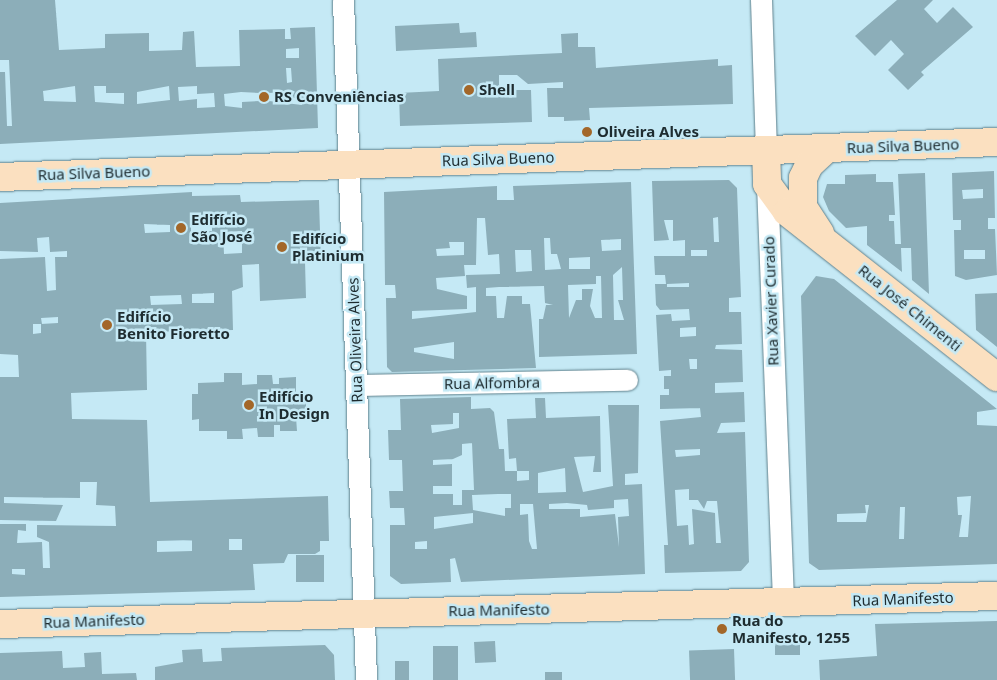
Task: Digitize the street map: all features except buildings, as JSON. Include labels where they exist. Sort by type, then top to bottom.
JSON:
[{"type":"main road","name":"Rua Silva Bueno","points":[[0,176],[997,142]]},
{"type":"main road","name":"Rua José Chimenti","points":[[823,238],[803,207],[803,178],[808,165],[827,148]]},
{"type":"main road","name":"Rua Xavier Curado","points":[[766,150],[767,184]]},
{"type":"main road","name":"Rua José Chimenti","points":[[767,184],[787,212],[823,238],[997,377]]},
{"type":"main road","name":"Rua Manifesto","points":[[0,624],[997,596]]},
{"type":"street","name":"Rua Oliveira Alves","points":[[343,0],[366,680]]},
{"type":"street","name":"Rua Xavier Curado","points":[[761,0],[766,150]]},
{"type":"street","name":"Rua Xavier Curado","points":[[767,184],[783,603]]},
{"type":"street","name":"Rua Alfombra","points":[[356,386],[628,380]]},
{"type":"place","name":"Shell","points":[[469,90]]},
{"type":"place","name":"RS Conveniências","points":[[264,97]]},
{"type":"place","name":"Oliveira Alves","points":[[587,132]]},
{"type":"place","name":"Edifício São José","points":[[181,228]]},
{"type":"place","name":"Edifício Platinium","points":[[282,247]]},
{"type":"place","name":"Edifício Benito Fioretto","points":[[107,325]]},
{"type":"place","name":"Edifício In Design","points":[[249,405]]},
{"type":"place","name":"Rua do Manifesto, 1255","points":[[722,629]]}]
